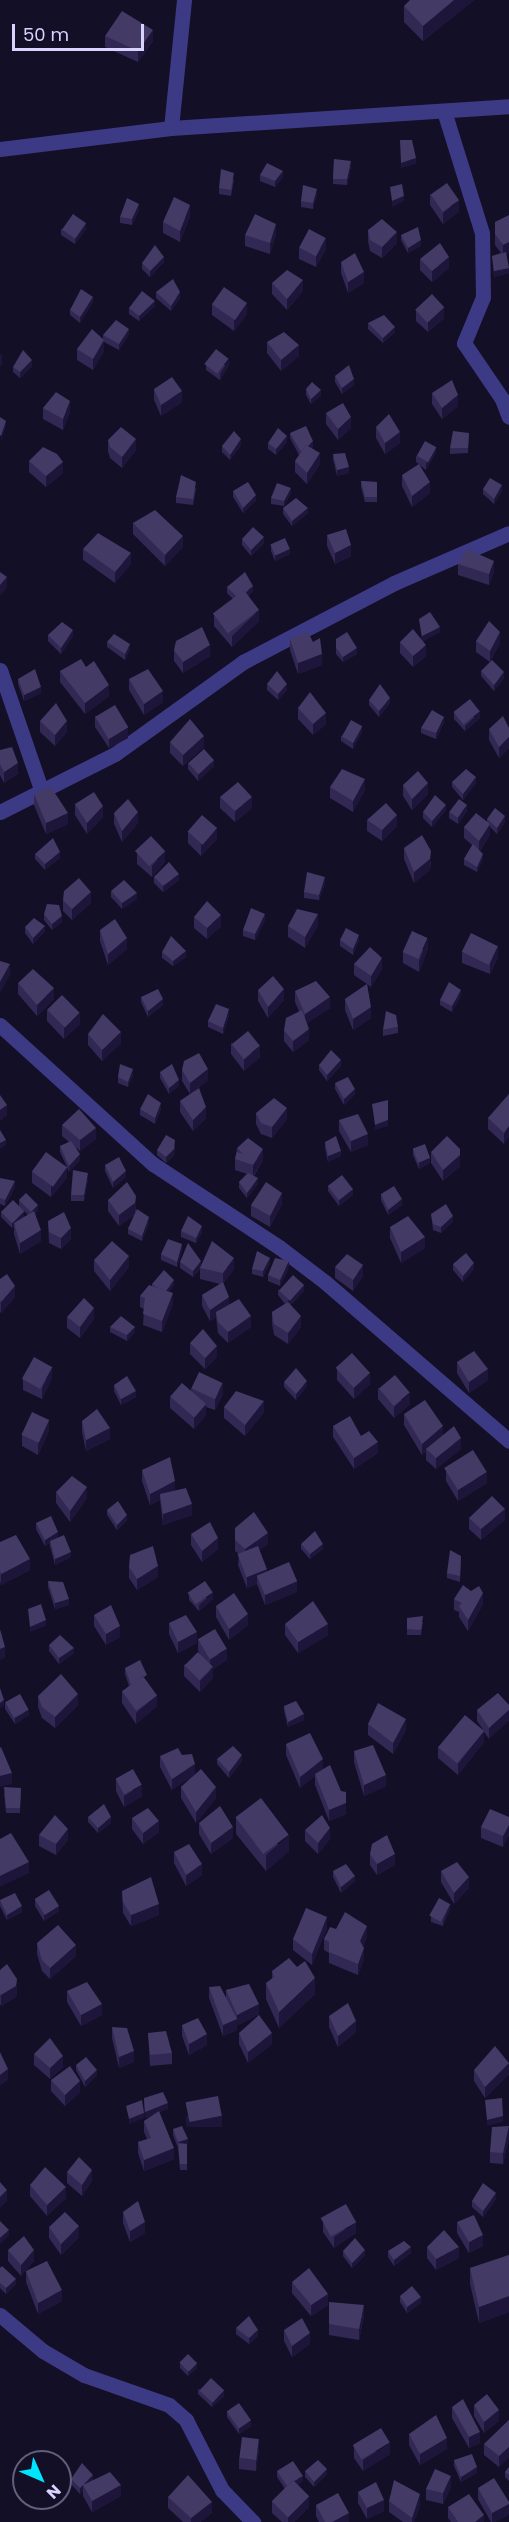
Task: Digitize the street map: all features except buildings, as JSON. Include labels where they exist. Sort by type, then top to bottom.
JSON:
[{"type":"street","points":[[171,128],[184,0]]},
{"type":"street","points":[[0,149],[171,128],[509,106]]},
{"type":"street","points":[[444,111],[482,233],[483,297],[464,344],[502,399],[509,417]]},
{"type":"street","points":[[0,812],[124,748],[243,662],[394,583],[509,533]]},
{"type":"street","points":[[0,670],[41,789]]},
{"type":"street","points":[[0,1025],[153,1164],[279,1247],[326,1282],[509,1441]]},
{"type":"street","points":[[0,2315],[43,2351],[84,2375],[169,2405],[186,2420],[222,2490],[253,2522]]}]
